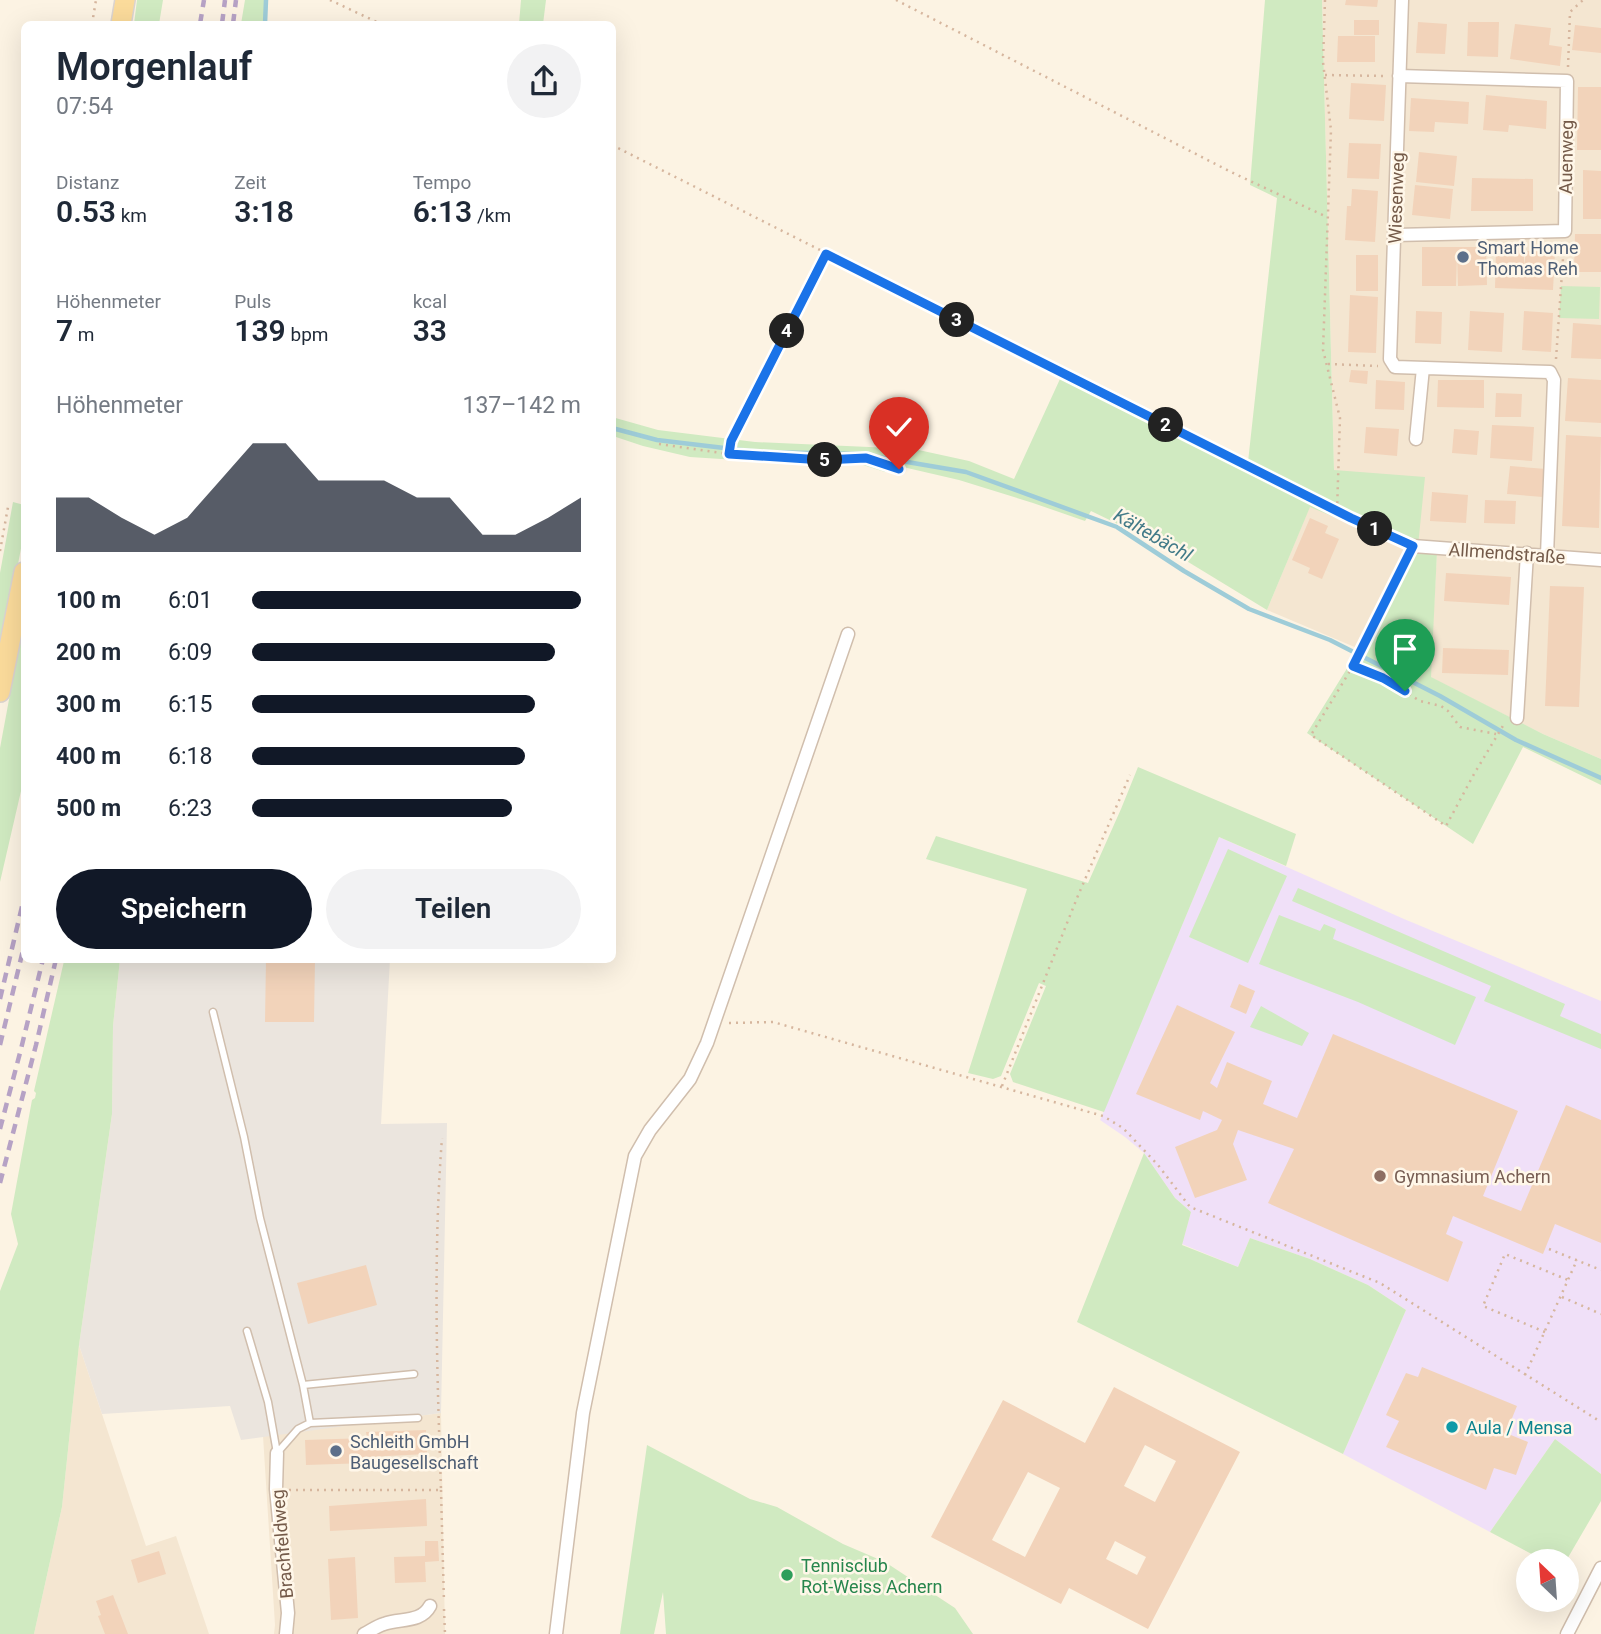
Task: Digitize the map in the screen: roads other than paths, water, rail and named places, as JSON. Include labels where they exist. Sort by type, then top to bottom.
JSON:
[{"type":"main road","points":[[122,21],[125,0]]},
{"type":"main road","points":[[0,692],[21,587]]},
{"type":"street","name":"Wiesenweg","points":[[1402,0],[1390,359],[1395,367],[1423,368]]},
{"type":"street","name":"Auenweg","points":[[1395,235],[1565,231],[1567,81],[1399,76]]},
{"type":"street","points":[[1416,439],[1423,368],[1550,372],[1554,380],[1547,555]]},
{"type":"street","name":"Allmendstraße","points":[[1413,546],[1601,560]]},
{"type":"street","points":[[1512,719],[1527,553]]},
{"type":"street","points":[[556,1634],[583,1413],[635,1156],[650,1130],[690,1079],[706,1043],[848,634]]},
{"type":"street","name":"Brachfeldweg","points":[[277,1453],[276,1489],[288,1613],[286,1634]]},
{"type":"street","points":[[1567,1634],[1601,1568]]},
{"type":"street","points":[[363,1634],[384,1624],[417,1618],[426,1613],[430,1606]]},
{"type":"lane","points":[[213,1012],[310,1423]]},
{"type":"lane","points":[[247,1331],[268,1402],[277,1453]]},
{"type":"lane","points":[[303,1385],[414,1374]]},
{"type":"lane","points":[[277,1453],[298,1429],[310,1423],[418,1418]]},
{"type":"waterway","name":"Kältebächl","points":[[265,21],[266,0]]},
{"type":"waterway","name":"Kältebächl","points":[[616,429],[657,440],[758,452],[860,454],[966,472],[1117,527],[1249,609],[1330,640],[1440,696],[1516,740],[1601,778]]},
{"type":"railway","points":[[200,21],[204,0]]},
{"type":"railway","points":[[222,21],[225,0]]},
{"type":"railway","points":[[233,21],[236,0]]},
{"type":"railway","points":[[0,999],[21,911]]},
{"type":"railway","points":[[0,1045],[21,958]]},
{"type":"railway","points":[[0,1129],[42,963]]},
{"type":"railway","points":[[0,1183],[55,963]]},
{"type":"place","name":"Smart Home Thomas Reh","points":[[1463,257]]},
{"type":"place","name":"Gymnasium Achern","points":[[1380,1176]]},
{"type":"place","name":"Aula / Mensa","points":[[1452,1427]]},
{"type":"place","name":"Schleith GmbH Baugesellschaft","points":[[336,1451]]},
{"type":"place","name":"Tennisclub Rot-Weiss Achern","points":[[787,1575]]}]
